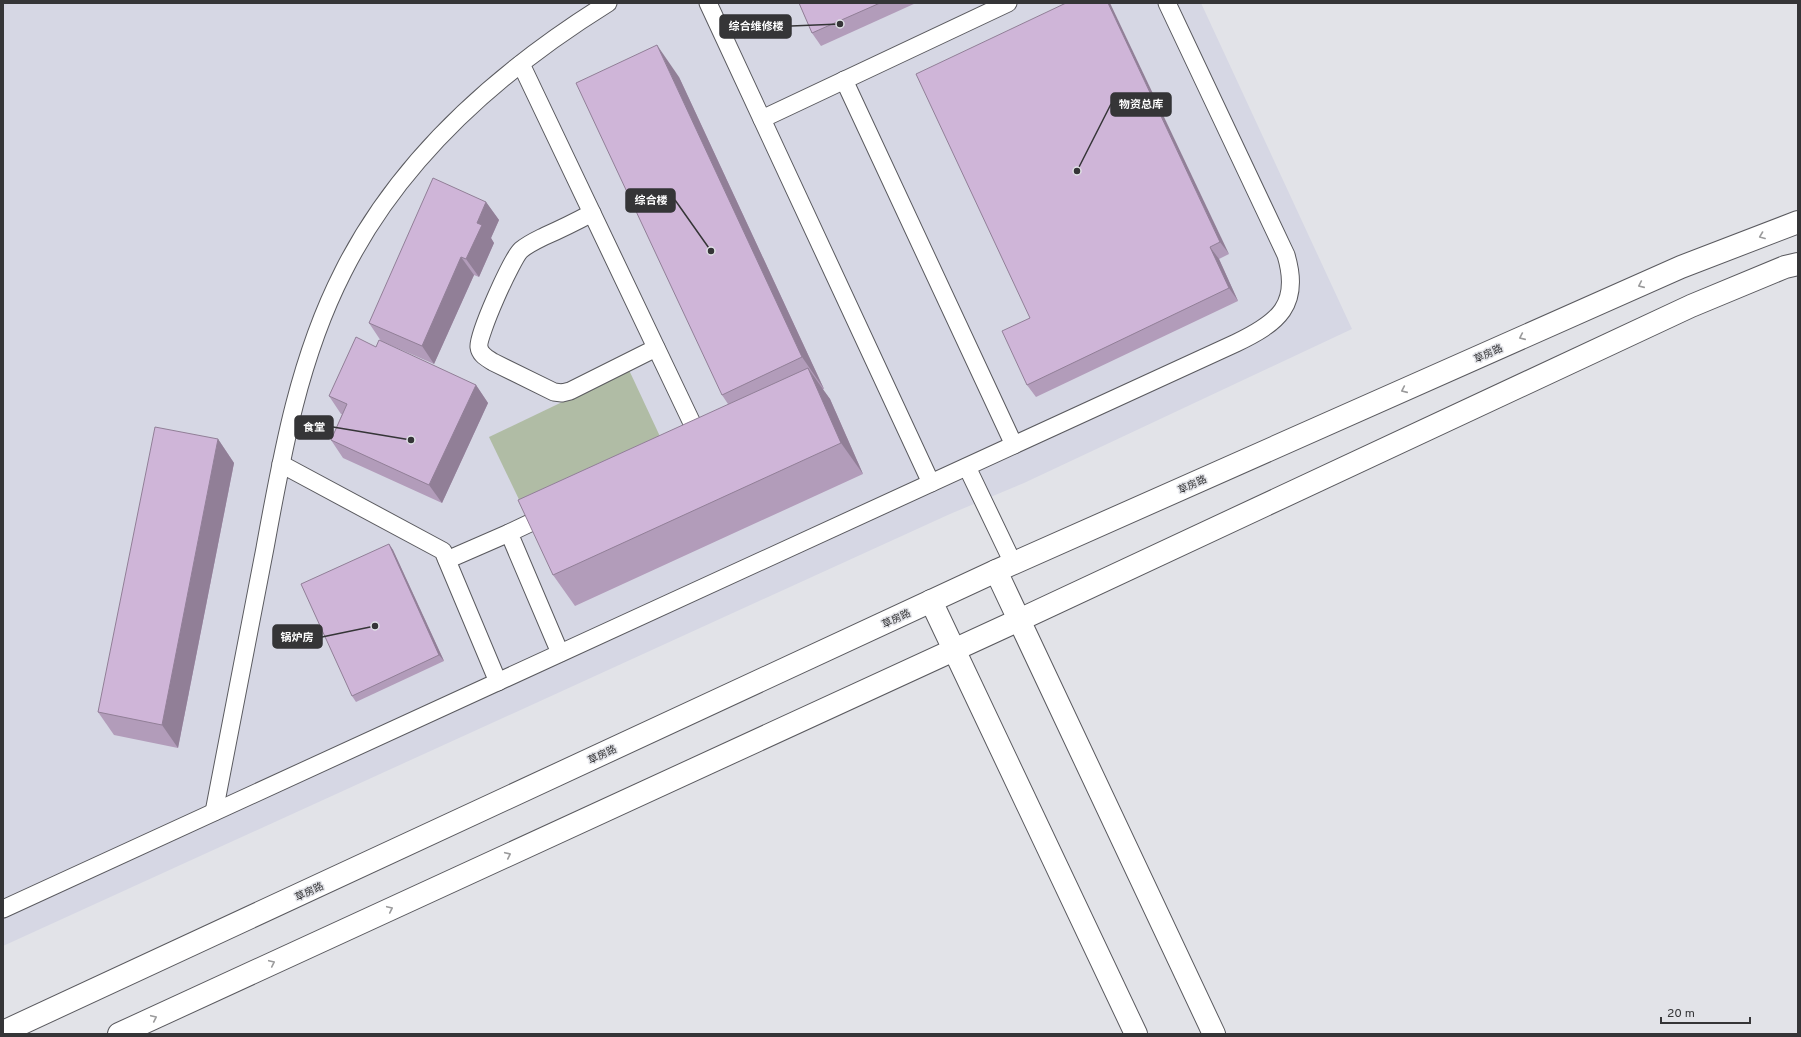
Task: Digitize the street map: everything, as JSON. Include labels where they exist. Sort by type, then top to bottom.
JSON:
[{"type":"main road","name":"草房路","points":[[3,1032],[1004,567],[1681,267],[1798,222]]},
{"type":"main road","points":[[119,1034],[1020,620],[1690,306],[1785,267],[1798,264]]},
{"type":"main road","points":[[1004,567],[1020,620],[1214,1034]]},
{"type":"main road","points":[[931,602],[1136,1034]]},
{"type":"lane","points":[[214,812],[281,464],[296,394],[317,331],[343,272],[376,216],[415,163],[464,113],[521,64],[608,3]]},
{"type":"lane","points":[[708,3],[931,483]]},
{"type":"lane","points":[[762,119],[1008,3]]},
{"type":"lane","points":[[3,909],[967,467],[1249,336],[1271,322],[1280,314],[1290,295],[1292,283],[1291,270],[1280,239],[1167,3]]},
{"type":"lane","points":[[521,64],[701,443],[687,450]]},
{"type":"lane","points":[[844,80],[1014,445]]},
{"type":"lane","points":[[592,213],[520,250],[484,325],[480,339],[480,352],[493,362],[551,391],[562,393],[570,391],[656,348]]},
{"type":"lane","points":[[281,464],[443,550],[498,682]]},
{"type":"lane","points":[[967,467],[1004,567]]},
{"type":"lane","points":[[448,560],[566,506]]},
{"type":"lane","points":[[509,533],[560,653]]},
{"type":"shaded area","points":[[3,3],[1201,3],[1352,329],[1024,483],[950,514],[3,946]]},
{"type":"green space","points":[[629,370],[664,445],[525,512],[489,437]]},
{"type":"building","points":[[799,3],[880,3],[812,33]]},
{"type":"building","points":[[1066,3],[1108,3],[1220,242],[1210,247],[1229,288],[1027,385],[1002,331],[1030,318],[916,74]]},
{"type":"building","points":[[657,45],[802,357],[722,395],[576,83]]},
{"type":"building","points":[[433,178],[486,202],[477,223],[482,225],[466,259],[461,257],[422,346],[369,323]]},
{"type":"building","points":[[356,337],[376,347],[379,340],[476,385],[429,485],[331,440],[347,404],[329,396]]},
{"type":"building","points":[[808,368],[841,443],[553,575],[518,500]]},
{"type":"building","points":[[155,427],[218,439],[162,725],[98,712]]},
{"type":"building","points":[[389,544],[439,655],[352,696],[301,584]]},
{"type":"place","name":"综合维修楼","points":[[840,24]]},
{"type":"place","name":"物资总库","points":[[1077,171]]},
{"type":"place","name":"综合楼","points":[[711,251]]},
{"type":"place","name":"食堂","points":[[411,440]]},
{"type":"place","name":"锅炉房","points":[[375,626]]}]
